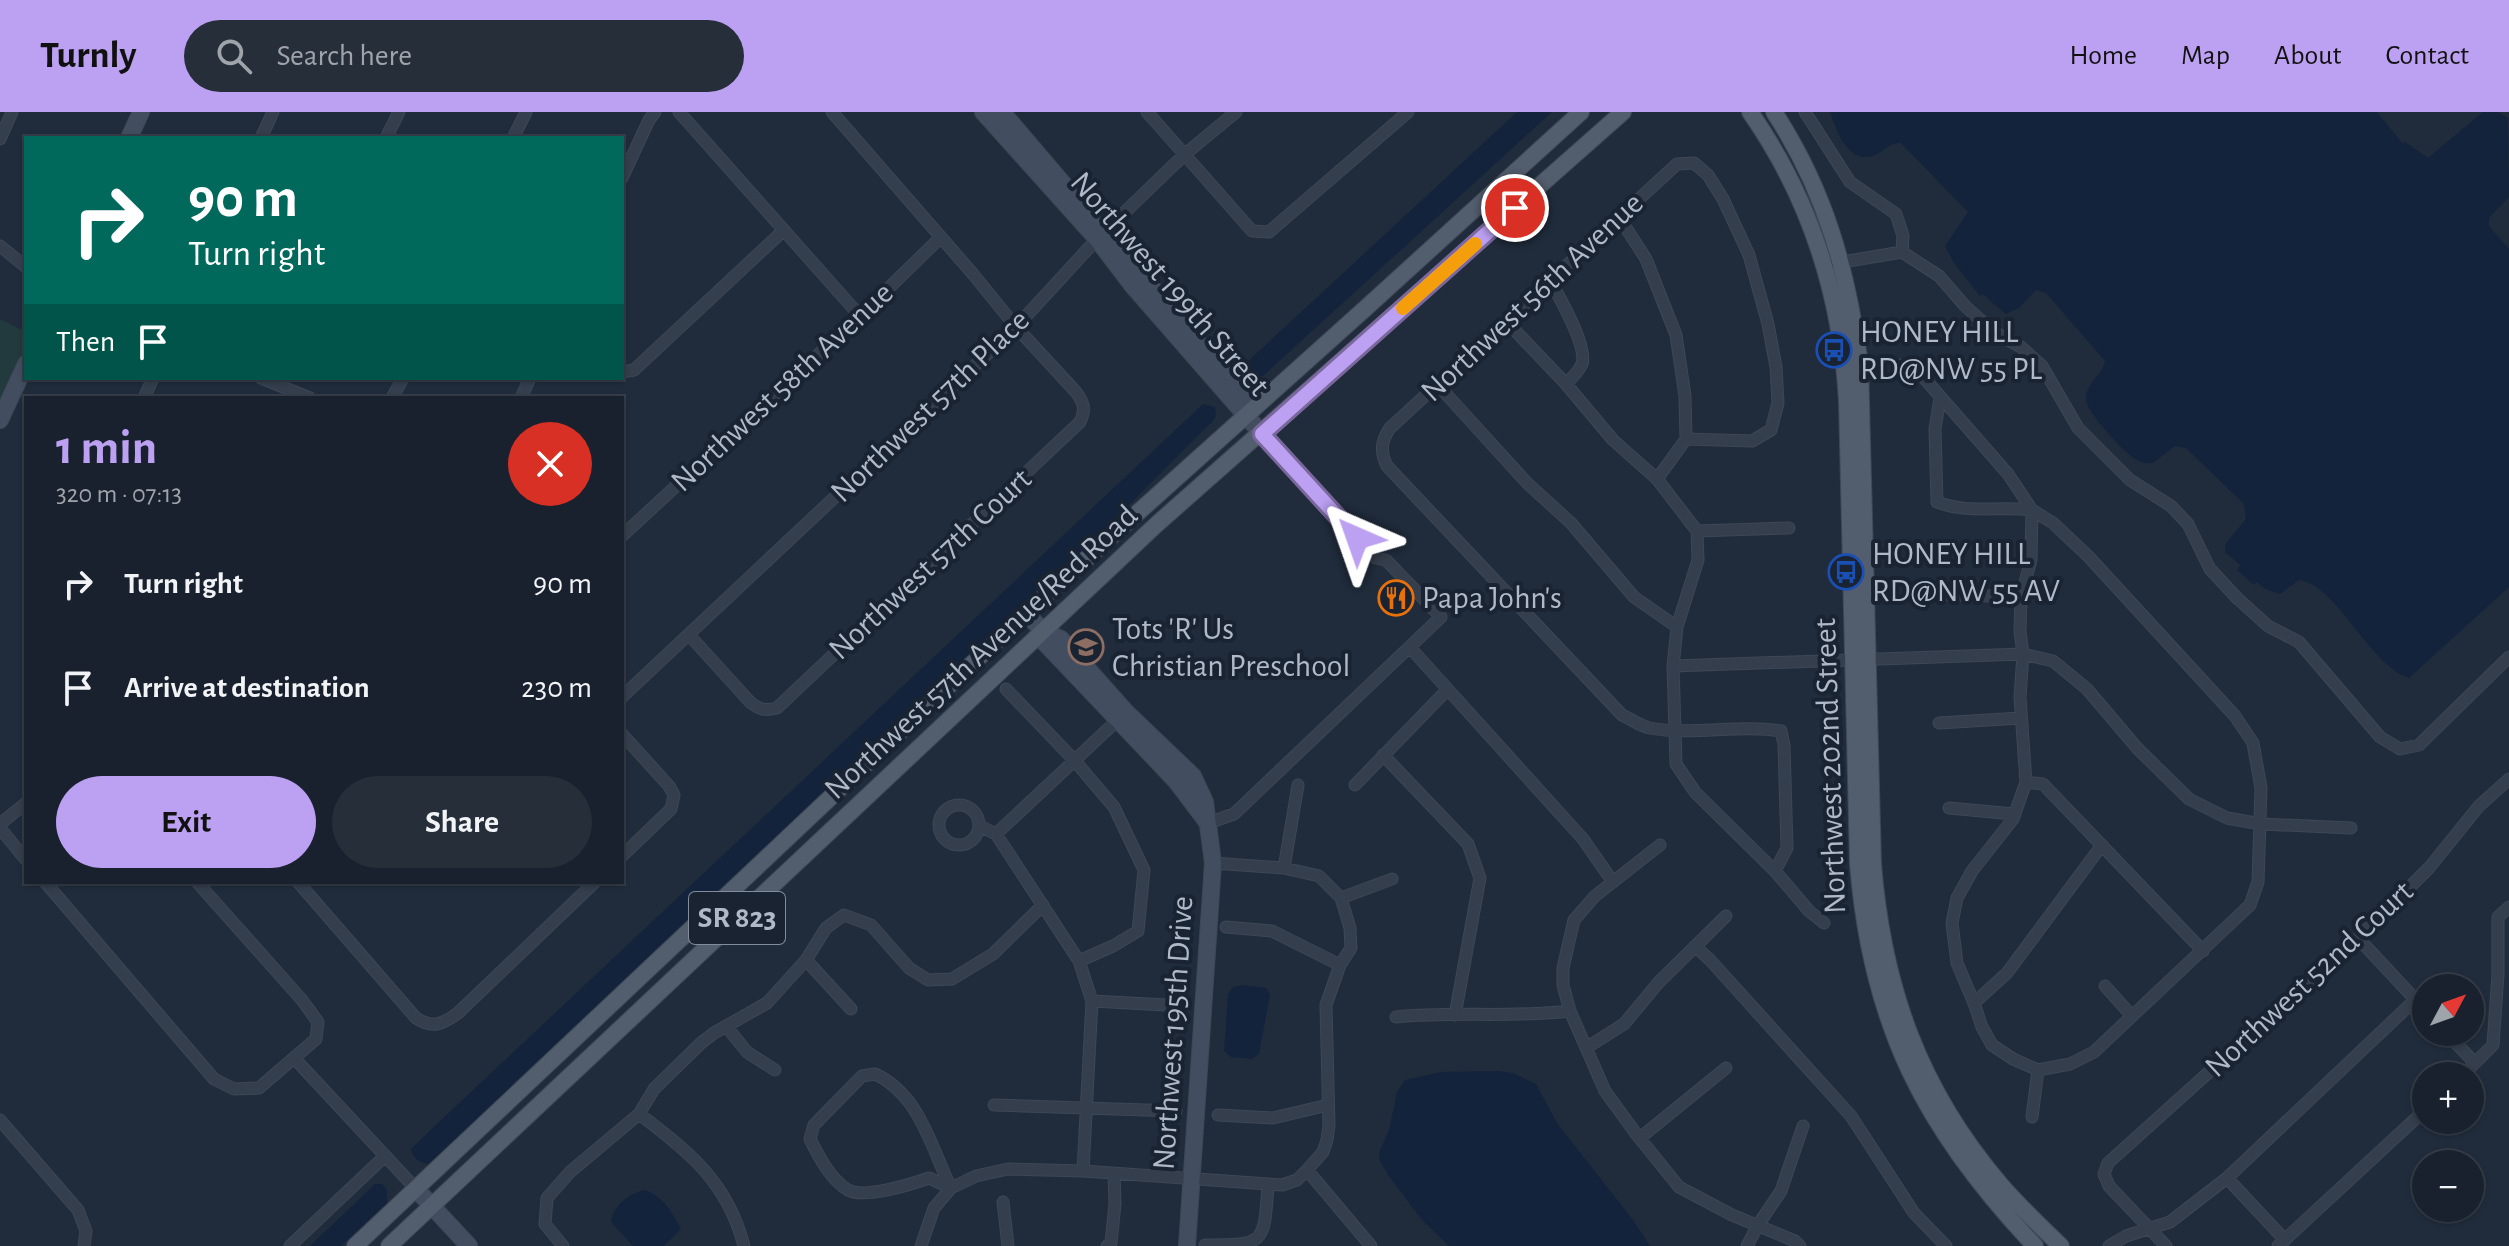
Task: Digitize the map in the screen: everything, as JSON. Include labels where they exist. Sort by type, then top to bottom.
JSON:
[{"type":"main road","name":"Northwest 57th Avenue/Red Road","points":[[355,1246],[1026,613],[1581,112]]},
{"type":"main road","name":"Northwest 57th Avenue/Red Road","points":[[389,1246],[1157,524],[1623,112]]},
{"type":"main road","name":"Northwest 202nd Street","points":[[1750,112],[1798,192],[1833,263]]},
{"type":"main road","name":"Northwest 202nd Street","points":[[1774,112],[1814,182],[1833,263],[1854,324],[1860,364],[1861,660],[1873,864],[1876,902],[1906,1047]]},
{"type":"main road","points":[[1906,1047],[1925,1102],[1951,1145],[1988,1195],[2035,1246]]},
{"type":"main road","points":[[1906,1047],[1978,1157],[2061,1246]]},
{"type":"street","points":[[0,139],[12,112]]},
{"type":"street","points":[[130,136],[141,112]]},
{"type":"street","points":[[262,136],[273,112]]},
{"type":"street","points":[[387,136],[399,112]]},
{"type":"street","points":[[514,136],[526,112]]},
{"type":"street","points":[[624,174],[655,112]]},
{"type":"street","points":[[679,112],[860,316]]},
{"type":"street","points":[[832,112],[1016,327]]},
{"type":"street","name":"Northwest 199th Street","points":[[983,112],[1101,235]]},
{"type":"street","name":"Northwest 199th Street","points":[[1002,112],[1101,235],[1132,285],[1250,413],[1262,434]]},
{"type":"street","points":[[1147,112],[1252,231],[1269,232],[1408,112]]},
{"type":"street","name":"Northwest 57th Place","points":[[624,695],[1016,327],[1101,235],[1184,155],[1236,112]]},
{"type":"street","points":[[1805,112],[1850,182],[1896,214],[1903,236],[1902,252]]},
{"type":"street","name":"Northwest 56th Avenue","points":[[1674,731],[1647,728],[1622,715],[1387,466],[1382,447],[1390,428],[1677,164],[1694,163],[1708,175],[1723,199],[1749,255],[1768,324],[1776,367],[1778,403],[1771,430],[1752,441],[1686,439]]},
{"type":"street","points":[[1619,217],[1646,259],[1676,335],[1685,396],[1686,439],[1657,479]]},
{"type":"street","points":[[624,372],[634,370],[784,230]]},
{"type":"street","name":"Northwest 58th Avenue","points":[[624,534],[941,237]]},
{"type":"street","points":[[0,246],[24,265]]},
{"type":"street","points":[[1833,263],[1902,252],[1939,276],[1966,307],[1994,332],[2021,347],[2042,366],[2078,428],[2130,480],[2171,506],[2188,524],[2210,569],[2237,598],[2268,626],[2299,642],[2380,737],[2400,749],[2419,745],[2509,657]]},
{"type":"street","points":[[1550,280],[1568,314],[1582,356],[1582,364],[1566,384]]},
{"type":"street","points":[[1506,321],[1566,384],[1613,440],[1657,479],[1697,531],[1698,560],[1677,627],[1673,666],[1676,764],[1695,792],[1824,923]]},
{"type":"street","name":"Northwest 57th Court","points":[[690,636],[750,702],[766,711],[777,708],[1080,422],[1084,403],[1016,327]]},
{"type":"street","points":[[1899,365],[1917,370],[2008,474],[2032,510],[2053,523],[2088,556],[2235,716],[2253,743],[2261,788],[2261,824],[2258,882],[2250,905],[2094,1052],[2070,1064],[2038,1070],[1992,1045],[1957,963],[1952,923],[1957,898],[1972,871],[2014,814],[2026,782],[2021,718],[2023,654],[2020,631],[2021,597],[2031,560],[2032,510]]},
{"type":"street","points":[[0,420],[24,368]]},
{"type":"street","points":[[266,380],[305,396]]},
{"type":"street","points":[[1437,384],[1527,483],[1571,523],[1634,597],[1677,627]]},
{"type":"street","points":[[1940,398],[1935,429],[1937,502],[1952,508],[2032,510]]},
{"type":"street","points":[[1208,823],[1234,814],[1441,617],[1386,560],[1376,558],[1262,434]]},
{"type":"street","points":[[1697,531],[1789,528]]},
{"type":"street","points":[[1930,594],[2021,597]]},
{"type":"street","name":"Northwest 195th Drive","points":[[1026,613],[1043,631],[1044,642],[1122,716],[1193,776],[1205,802],[1213,863],[1187,1246]]},
{"type":"street","points":[[1415,653],[1583,839],[1613,882]]},
{"type":"street","points":[[1673,666],[2023,654],[2053,661],[2087,689],[2138,749],[2189,799],[2227,818],[2261,824],[2351,828]]},
{"type":"street","points":[[1006,689],[1114,807],[1144,870],[1138,931],[1079,961]]},
{"type":"street","points":[[1355,785],[1447,690]]},
{"type":"street","points":[[996,834],[1122,716]]},
{"type":"street","points":[[1939,723],[2021,718]]},
{"type":"street","points":[[1674,731],[1760,728],[1781,731],[1787,848],[1775,871]]},
{"type":"street","points":[[624,736],[674,795],[671,809],[624,854]]},
{"type":"street","points":[[1383,755],[1468,844],[1480,878],[1455,1015]]},
{"type":"street","name":"Northwest 52nd Court","points":[[2151,1229],[2109,1186],[2104,1174],[2108,1163],[2358,938],[2429,868],[2479,806],[2509,779]]},
{"type":"street","points":[[2026,782],[2043,784],[2203,951]]},
{"type":"street","points":[[1284,868],[1298,785]]},
{"type":"street","points":[[24,805],[0,826],[24,857]]},
{"type":"street","points":[[1949,808],[2014,814]]},
{"type":"street","points":[[980,826],[996,834],[1079,961],[1092,1001],[1083,1171]]},
{"type":"street","points":[[1660,845],[1595,896],[1574,920],[1563,968],[1563,985],[1570,1011],[1605,1091],[1679,1187],[1800,1246]]},
{"type":"street","points":[[1974,1003],[2007,973],[2102,845]]},
{"type":"street","points":[[921,1246],[934,1208],[951,1188],[976,1176],[1008,1169],[1083,1171],[1282,1185],[1297,1180],[1323,1152],[1329,1125],[1326,1005],[1340,965],[1351,948],[1350,928],[1341,898],[1319,876],[1284,868],[1213,863]]},
{"type":"street","points":[[1341,898],[1392,879]]},
{"type":"street","points":[[47,884],[214,1079],[234,1089],[259,1088],[316,1039],[318,1022],[199,884]]},
{"type":"street","points":[[300,884],[416,1018],[425,1024],[435,1025],[458,1013],[593,884]]},
{"type":"street","points":[[563,1246],[545,1224],[547,1198],[570,1172],[639,1114],[654,1089],[701,1043],[767,1003],[806,960],[826,928],[844,915],[871,925],[909,968],[928,980],[952,979],[993,954],[1043,905]]},
{"type":"street","points":[[2476,1062],[2493,1045],[2498,917],[2509,907]]},
{"type":"street","points":[[1586,1048],[1624,1024],[1659,982],[1726,916]]},
{"type":"street","points":[[1226,927],[1272,931],[1340,965]]},
{"type":"street","points":[[2358,938],[2412,997]]},
{"type":"street","points":[[1695,946],[1851,1116],[1914,1213],[1946,1246]]},
{"type":"street","points":[[806,960],[851,1009]]},
{"type":"street","points":[[2105,986],[2132,1016]]},
{"type":"street","points":[[1092,1001],[1185,1006]]},
{"type":"street","points":[[2109,1246],[2126,1236],[2170,1222],[2227,1178],[2412,1003]]},
{"type":"street","points":[[1396,1017],[1426,1014],[1535,1015],[1570,1011]]},
{"type":"street","points":[[726,1026],[747,1052],[775,1070]]},
{"type":"street","points":[[2459,1046],[2474,1062]]},
{"type":"street","points":[[295,1059],[469,1246]]},
{"type":"street","points":[[1641,1137],[1726,1068]]},
{"type":"street","points":[[2032,1117],[2038,1070]]},
{"type":"street","points":[[875,1074],[891,1082],[918,1112],[951,1188],[929,1178],[871,1192],[847,1190],[824,1165],[810,1139],[814,1125],[862,1076],[875,1074]]},
{"type":"street","points":[[994,1105],[1176,1111]]},
{"type":"street","points":[[1218,1115],[1273,1118],[1328,1105]]},
{"type":"street","points":[[639,1114],[683,1146],[714,1180],[740,1231],[744,1246]]},
{"type":"street","points":[[0,1120],[78,1210],[86,1231],[84,1246]]},
{"type":"street","points":[[2227,1178],[2282,1243],[2412,1122]]},
{"type":"street","points":[[1747,1246],[1781,1191],[1803,1126]]},
{"type":"street","points":[[290,1246],[385,1156]]},
{"type":"street","points":[[1307,1170],[1371,1246]]},
{"type":"street","points":[[1107,1246],[1111,1243],[1115,1204],[1114,1174]]},
{"type":"street","points":[[1205,1245],[1248,1245],[1260,1235],[1266,1225],[1268,1184]]},
{"type":"street","points":[[1003,1202],[1008,1246]]},
{"type":"street","points":[[2151,1229],[2166,1246]]},
{"type":"green space","points":[[0,319],[24,331],[24,356],[0,409]]},
{"type":"water","points":[[1517,112],[1552,112],[1263,376],[1248,375],[1245,364]]},
{"type":"water","points":[[1830,112],[2377,112],[2402,143],[2428,158],[2483,112],[2498,112],[2508,118],[2509,197],[2489,218],[2489,226],[2509,249],[2509,587],[2409,678],[2395,671],[2381,658],[2340,610],[2313,585],[2299,580],[2280,594],[2265,589],[2257,582],[2254,585],[2237,570],[2240,565],[2225,552],[2226,543],[2246,519],[2244,504],[2186,448],[2175,446],[2153,463],[2148,463],[2137,460],[2122,448],[2099,422],[2086,400],[2088,389],[2105,361],[2046,293],[2036,290],[2019,308],[2006,314],[1982,294],[1980,296],[1945,246],[1968,212],[1901,143],[1892,144],[1869,157],[1853,153],[1841,139]]},
{"type":"water","points":[[1203,404],[1215,407],[1213,421],[1036,598],[889,730],[428,1164],[415,1158],[411,1149],[438,1123]]},
{"type":"water","points":[[1233,987],[1266,988],[1270,995],[1259,1054],[1252,1059],[1231,1057],[1224,1051],[1228,994]]},
{"type":"water","points":[[1440,1072],[1513,1073],[1536,1084],[1557,1123],[1650,1246],[1449,1246],[1422,1220],[1379,1159],[1397,1092],[1405,1080]]},
{"type":"water","points":[[375,1184],[382,1184],[387,1189],[387,1203],[341,1246],[310,1246]]},
{"type":"water","points":[[645,1190],[666,1206],[681,1229],[664,1246],[633,1246],[611,1222],[623,1201]]},
{"type":"slow traffic","points":[[1403,308],[1475,244]]},
{"type":"place","name":"HONEY HILL RD@NW 55 PL","points":[[1834,350]]},
{"type":"place","name":"HONEY HILL RD@NW 55 AV","points":[[1846,572]]},
{"type":"place","name":"Papa John's","points":[[1396,598]]},
{"type":"place","name":"Tots 'R' Us Christian Preschool","points":[[1086,647]]},
{"type":"route","points":[[1357,538],[1262,434],[1515,208]]}]
